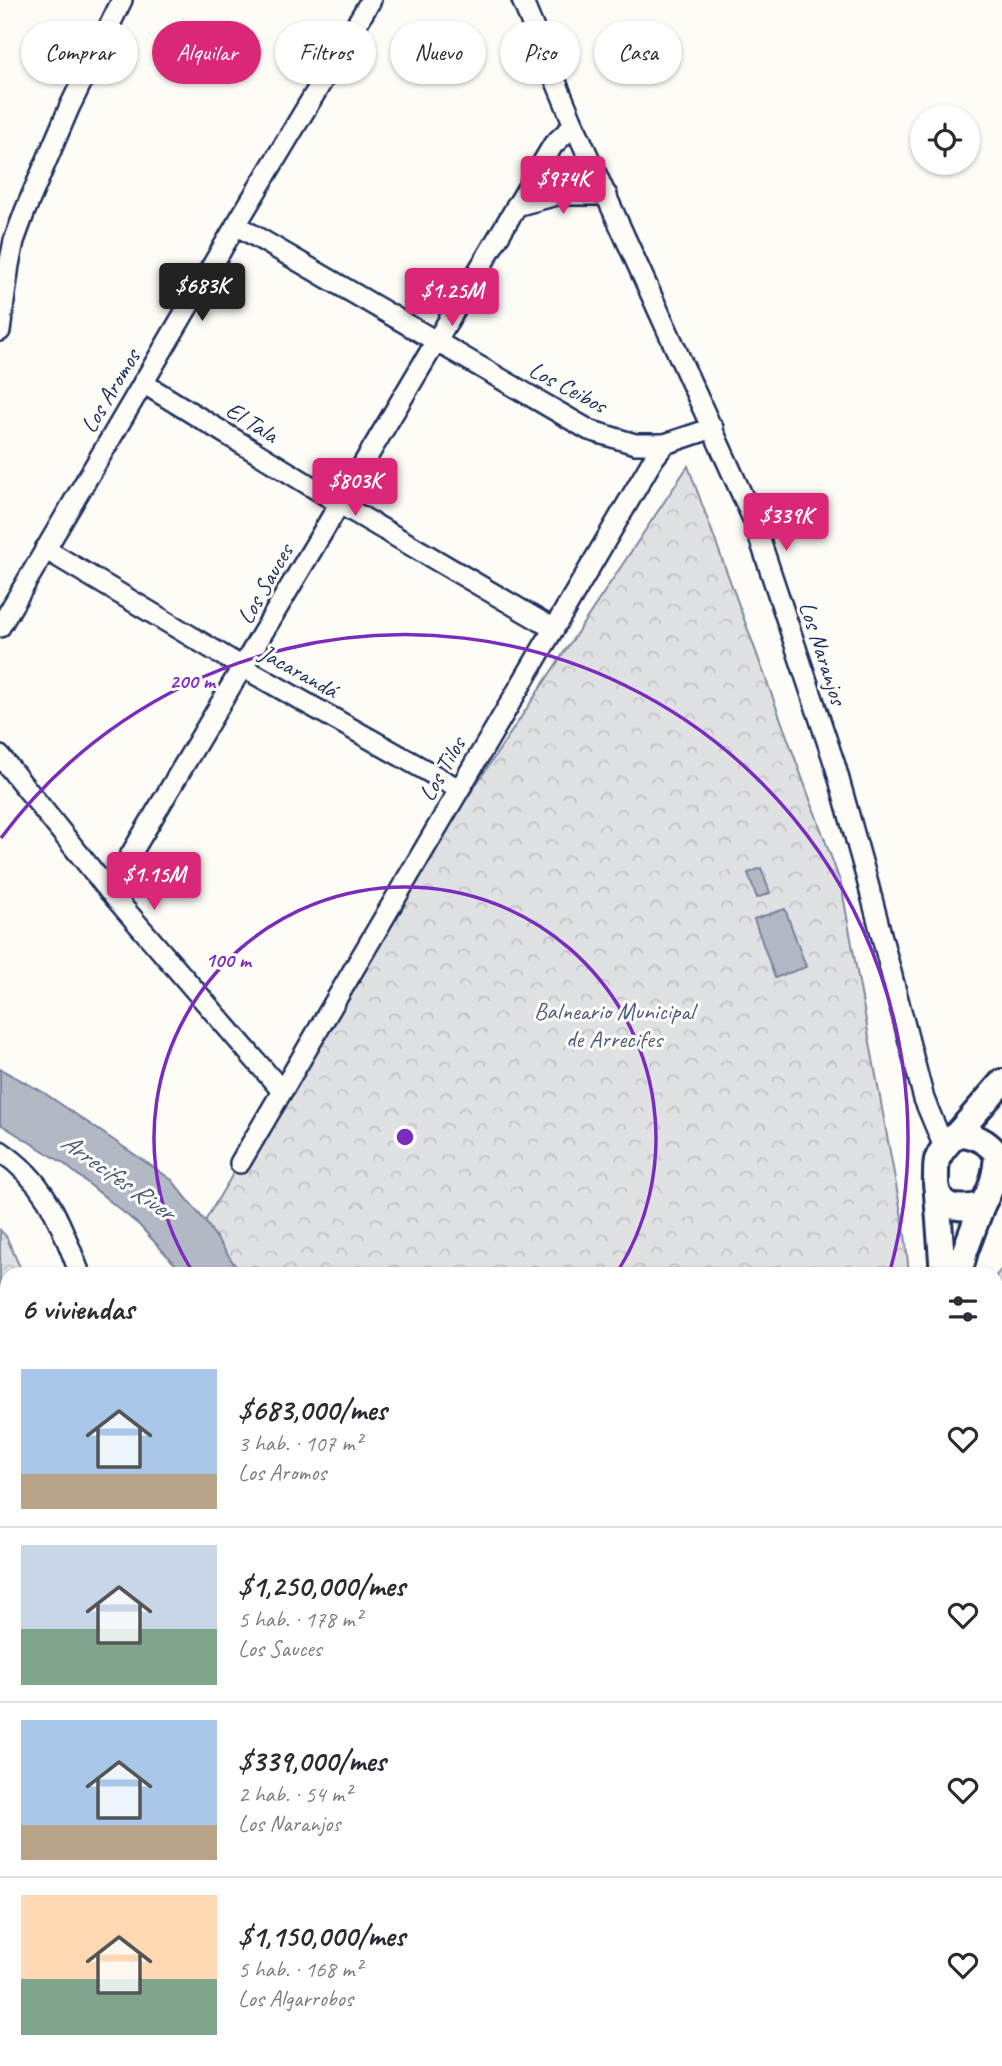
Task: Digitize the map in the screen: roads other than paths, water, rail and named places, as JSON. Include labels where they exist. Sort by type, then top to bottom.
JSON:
[{"type":"main road","points":[[942,1267],[935,1185],[937,1161],[951,1140],[1002,1082]]},
{"type":"main road","points":[[961,1267],[982,1205],[995,1178],[1002,1128]]},
{"type":"main road","points":[[951,1140],[981,1138],[998,1154]]},
{"type":"main road","points":[[937,1195],[956,1208],[982,1205]]},
{"type":"street","points":[[0,331],[9,265],[25,211],[69,108],[122,0]]},
{"type":"street","name":"Los Aromos","points":[[0,627],[371,0]]},
{"type":"street","name":"Los Naranjos","points":[[522,0],[575,125],[753,519],[835,765],[924,1099],[951,1140]]},
{"type":"street","name":"Los Sauces","points":[[109,891],[553,145],[575,125]]},
{"type":"street","points":[[516,206],[557,195],[607,195]]},
{"type":"street","name":"Los Ceibos","points":[[236,225],[589,430],[635,444],[666,444]]},
{"type":"street","name":"El Tala","points":[[143,383],[340,504],[554,629]]},
{"type":"street","points":[[666,444],[713,428]]},
{"type":"street","name":"Los Tilos","points":[[240,1163],[654,458],[666,444]]},
{"type":"street","name":"Jacarandá","points":[[45,549],[244,668],[459,789]]},
{"type":"street","points":[[0,756],[109,891],[282,1091]]},
{"type":"street","points":[[0,1151],[28,1174],[45,1193],[77,1267]]},
{"type":"water","points":[[761,868],[770,893],[757,898],[748,873]]},
{"type":"water","points":[[785,909],[806,967],[775,978],[754,919]]},
{"type":"water","name":"Arrecifes River","points":[[0,1069],[43,1092],[172,1180],[205,1221],[236,1267],[178,1267],[139,1225],[63,1163],[0,1124]]},
{"type":"park label","name":"Balneario Municipal de Arrecifes","points":[[614,1025]]}]
